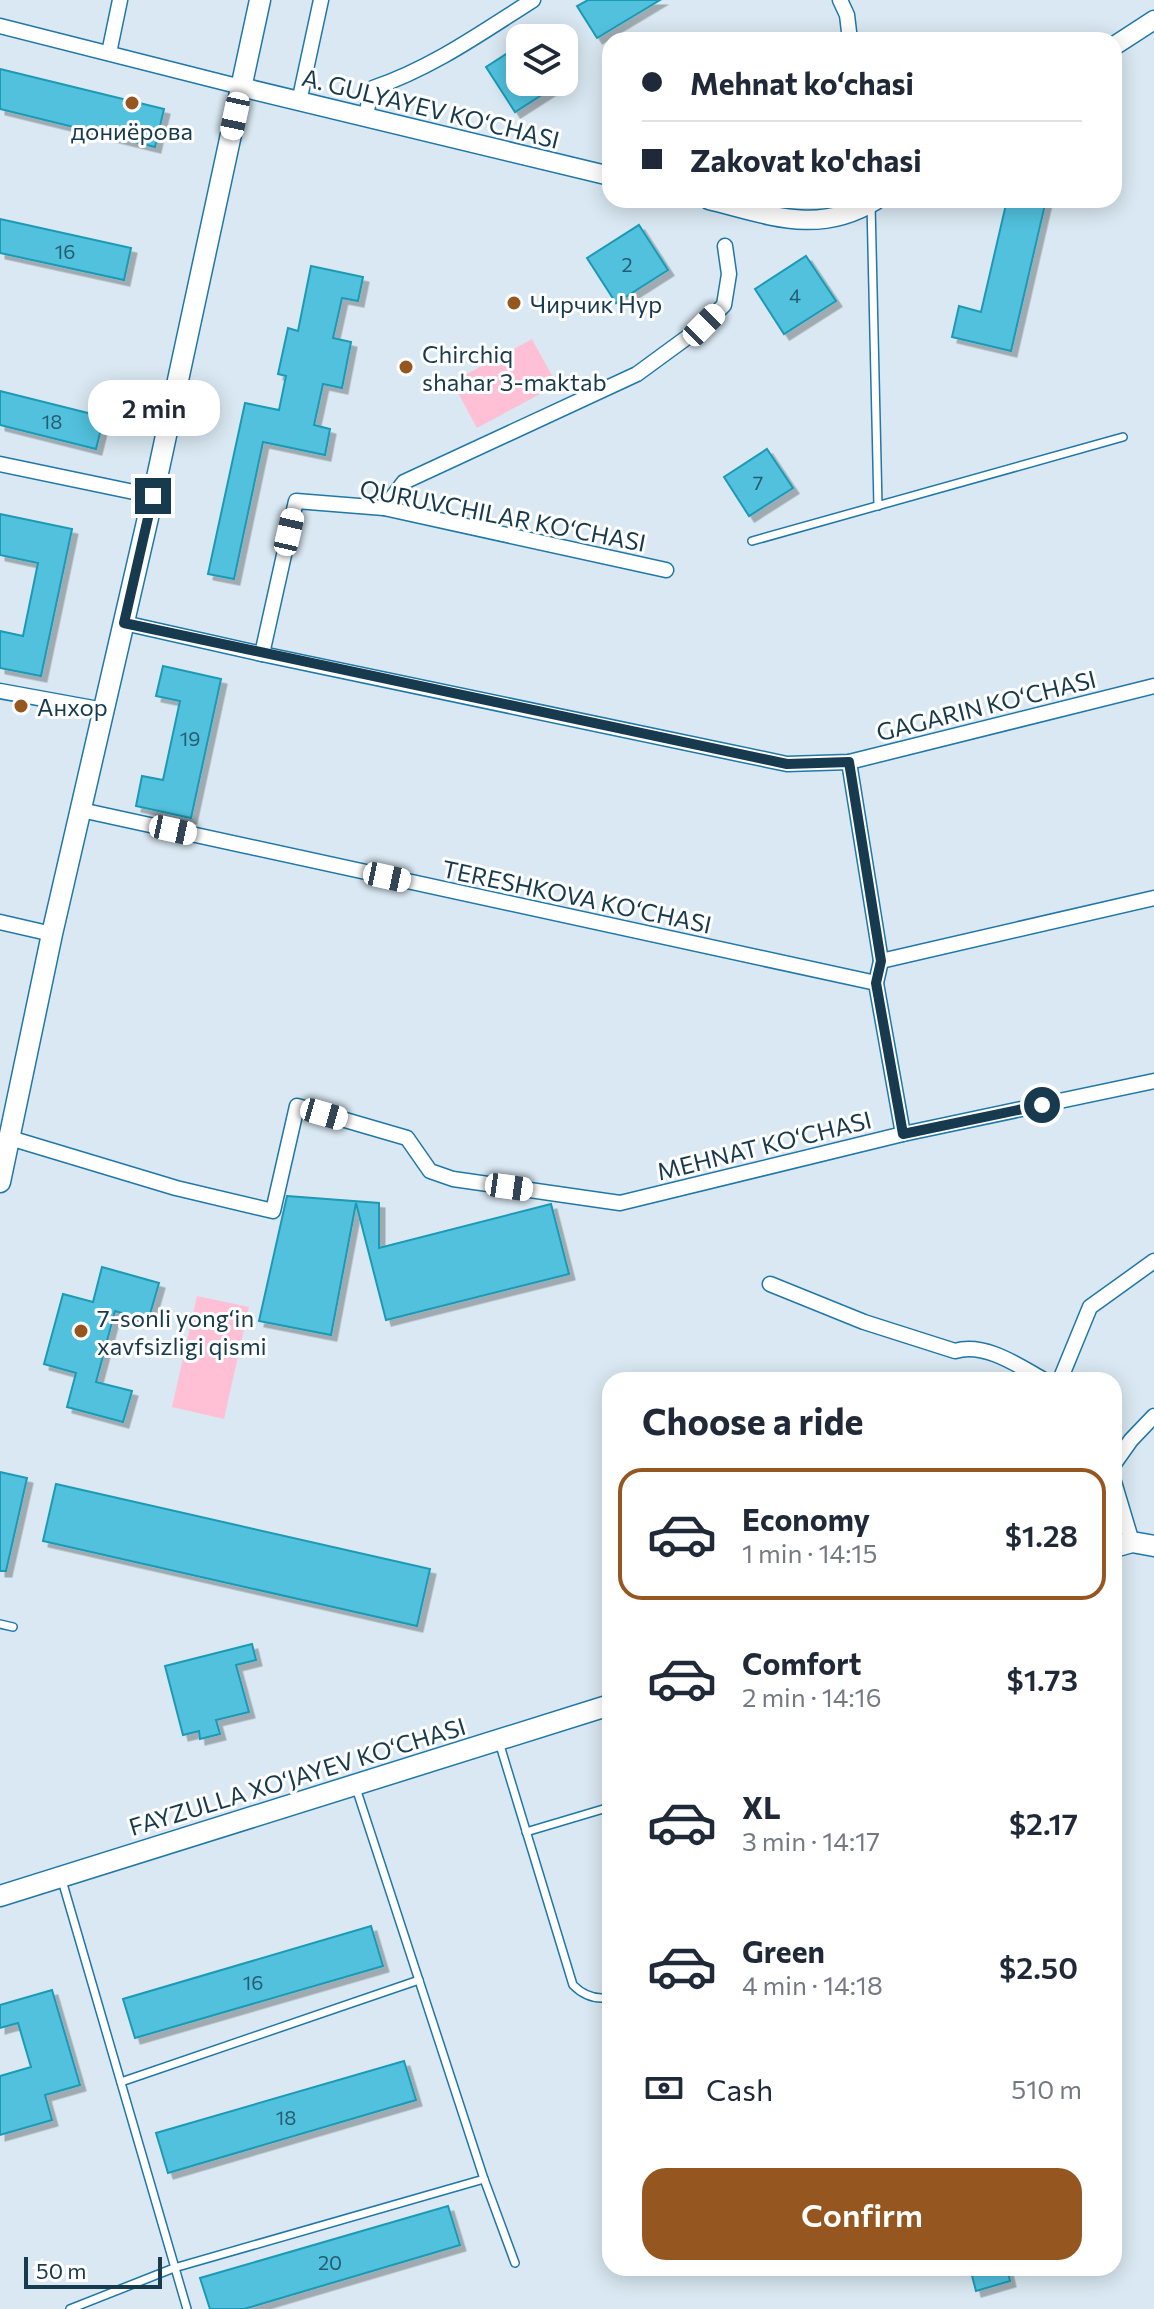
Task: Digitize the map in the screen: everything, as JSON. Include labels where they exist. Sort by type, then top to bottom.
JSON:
[{"type":"main road","points":[[0,1182],[52,934],[153,496],[260,0]]},
{"type":"main road","points":[[1123,1544],[1154,1546]]},
{"type":"main road","name":"FAYZULLA XO‘JAYEV KO‘CHASI","points":[[0,1896],[602,1708]]},
{"type":"street","points":[[109,53],[120,0]]},
{"type":"street","points":[[299,102],[321,0]]},
{"type":"street","points":[[365,117],[373,88],[409,76],[533,0]]},
{"type":"street","points":[[840,0],[847,15],[849,32]]},
{"type":"street","points":[[1122,41],[1154,20]]},
{"type":"street","points":[[0,26],[241,87]]},
{"type":"street","name":"A. GULYAYEV KO‘CHASI","points":[[241,87],[602,174]]},
{"type":"street","points":[[743,208],[818,222],[861,208]]},
{"type":"street","points":[[384,508],[404,482],[637,374],[704,325],[724,305],[729,274],[725,246]]},
{"type":"street","points":[[0,464],[153,496]]},
{"type":"street","name":"QURUVCHILAR KO‘CHASI","points":[[262,654],[296,501],[384,508],[666,570]]},
{"type":"street","name":"GAGARIN KO‘CHASI","points":[[124,623],[787,764],[849,762],[1154,686]]},
{"type":"street","points":[[0,691],[104,710]]},
{"type":"street","points":[[849,762],[881,961],[876,983],[903,1134]]},
{"type":"street","name":"TERESHKOVA KO‘CHASI","points":[[81,810],[876,983]]},
{"type":"street","points":[[881,961],[1154,898]]},
{"type":"street","points":[[0,922],[52,934]]},
{"type":"street","name":"MEHNAT KO‘CHASI","points":[[10,1138],[176,1188],[273,1211],[297,1106],[407,1138],[430,1171],[453,1179],[620,1203],[903,1134],[1154,1081]]},
{"type":"street","points":[[1063,1372],[1090,1307],[1154,1261]]},
{"type":"street","points":[[770,1284],[864,1322],[955,1351],[965,1348],[1003,1357],[1030,1372]]},
{"type":"street","points":[[1122,1453],[1154,1416]]},
{"type":"lane","points":[[874,208],[878,506]]},
{"type":"lane","points":[[752,541],[1123,437]]},
{"type":"lane","points":[[0,1624],[13,1627]]},
{"type":"lane","points":[[499,1740],[573,1985],[580,1993],[602,1997]]},
{"type":"lane","points":[[355,1785],[484,2179],[515,2263]]},
{"type":"lane","points":[[526,1832],[602,1809]]},
{"type":"lane","points":[[61,1877],[187,2309]]},
{"type":"lane","points":[[121,2082],[419,1980]]},
{"type":"lane","points":[[70,2309],[174,2268],[484,2179]]},
{"type":"shaded area","points":[[532,339],[557,385],[477,428],[452,382]]},
{"type":"shaded area","points":[[197,1296],[249,1307],[224,1419],[172,1407]]},
{"type":"building","points":[[588,0],[660,0],[602,32],[597,38],[577,6]]},
{"type":"building","points":[[506,54],[506,96],[540,96],[515,112],[486,67]]},
{"type":"building","points":[[0,69],[164,109],[155,147],[0,109]]},
{"type":"building","points":[[1005,208],[1044,208],[1011,351],[952,337],[959,306],[981,312]]},
{"type":"building","points":[[0,219],[131,248],[124,280],[0,253]]},
{"type":"building","points":[[639,225],[668,270],[616,303],[587,258]]},
{"type":"building","points":[[806,256],[836,301],[784,334],[755,289]]},
{"type":"building","points":[[311,266],[363,277],[358,301],[342,298],[333,338],[351,342],[342,388],[323,384],[314,425],[330,429],[325,455],[263,442],[234,579],[208,574],[245,403],[279,410],[286,376],[278,374],[288,328],[298,331]]},
{"type":"building","points":[[0,391],[104,417],[96,449],[0,425]]},
{"type":"building","points":[[767,449],[793,488],[749,516],[724,477]]},
{"type":"building","points":[[0,514],[72,529],[41,676],[0,668],[0,631],[23,636],[38,563],[0,555]]},
{"type":"building","points":[[163,666],[221,679],[191,818],[136,806],[142,776],[163,780],[180,701],[156,696]]},
{"type":"building","points":[[287,1196],[379,1203],[379,1248],[551,1204],[569,1274],[386,1320],[356,1203],[331,1335],[259,1321]]},
{"type":"building","points":[[102,1267],[159,1283],[148,1321],[115,1311],[96,1382],[132,1391],[123,1422],[67,1407],[76,1373],[44,1364],[63,1294],[93,1302]]},
{"type":"building","points":[[0,1472],[27,1478],[6,1571],[0,1571]]},
{"type":"building","points":[[56,1484],[430,1569],[417,1626],[43,1541]]},
{"type":"building","points":[[252,1644],[256,1660],[236,1665],[249,1712],[216,1720],[220,1734],[200,1739],[199,1731],[183,1735],[165,1666]]},
{"type":"building","points":[[371,1926],[383,1966],[135,2038],[123,1999]]},
{"type":"building","points":[[52,1990],[80,2085],[45,2095],[52,2120],[0,2135],[0,2076],[31,2067],[18,2023],[0,2028],[0,2005]]},
{"type":"building","points":[[404,2061],[416,2100],[168,2173],[156,2133]]},
{"type":"building","points":[[448,2206],[460,2245],[244,2309],[210,2309],[200,2278]]},
{"type":"building","points":[[972,2276],[1009,2276],[1010,2281],[976,2291]]},
{"type":"place","name":"дониёрова","points":[[132,103]]},
{"type":"place","name":"Чирчик Нур","points":[[514,303]]},
{"type":"place","name":"Chirchiq shahar 3-maktab","points":[[406,367]]},
{"type":"place","name":"Анхор","points":[[21,706]]},
{"type":"place","name":"7-sonli yong‘in xavfsizligi qismi","points":[[81,1331]]},
{"type":"route","points":[[153,496],[124,623],[787,764],[849,762],[881,961],[876,983],[903,1134],[1042,1105]]}]
